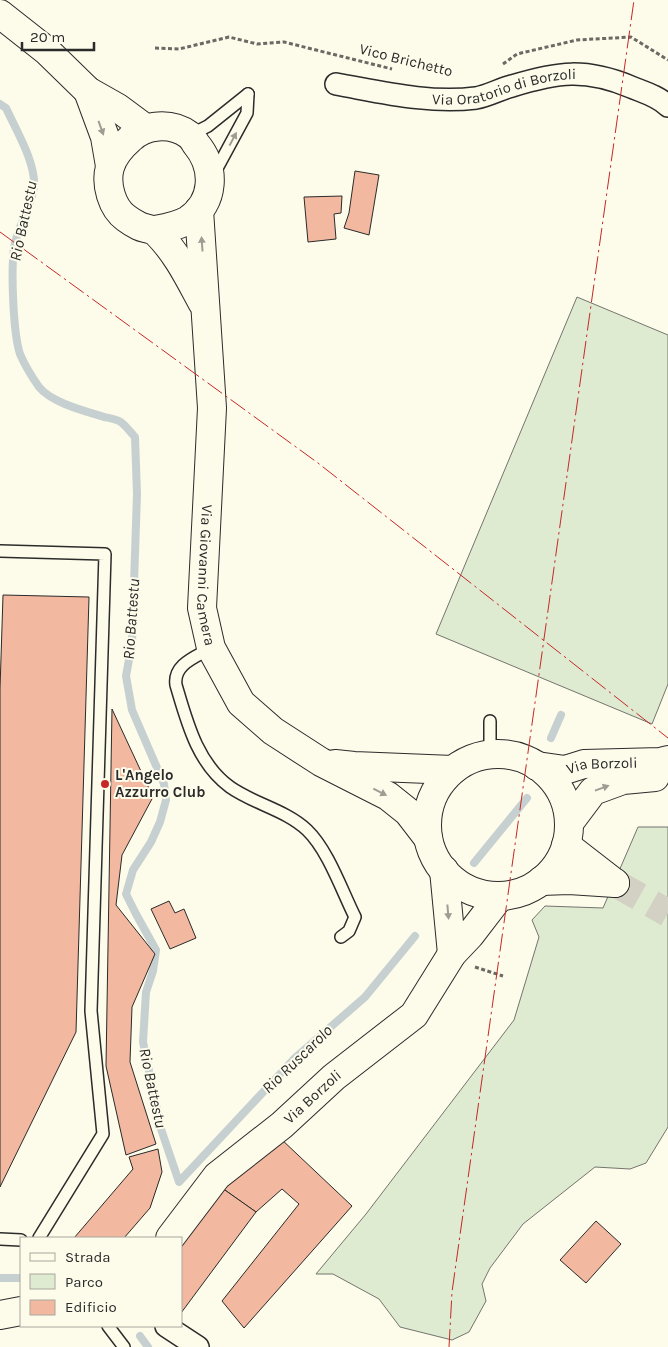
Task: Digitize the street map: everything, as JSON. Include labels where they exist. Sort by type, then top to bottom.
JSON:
[{"type":"street","points":[[0,14],[47,51],[88,91],[118,108],[145,128]]},
{"type":"street","name":"Via Oratorio di Borzoli","points":[[336,84],[414,97],[477,98],[550,76],[579,73],[613,80],[659,99],[668,106]]},
{"type":"street","points":[[88,91],[105,137],[110,166],[108,184],[114,204],[124,217],[140,227],[155,230],[172,227],[187,221],[200,210],[207,196],[210,181],[208,160],[190,135],[175,129],[159,126],[145,128],[120,149],[110,166]]},
{"type":"street","name":"Via Giovanni Camera","points":[[200,210],[212,408],[202,608],[211,648],[241,703],[273,731],[321,762],[388,796],[408,812],[428,838]]},
{"type":"street","points":[[155,230],[178,257],[207,310]]},
{"type":"street","name":"Via Borzoli","points":[[490,754],[515,756],[537,766],[557,784],[568,809],[568,834],[556,865],[542,881],[522,892],[500,896],[479,893],[460,884],[444,870],[434,855],[428,838],[427,819],[431,801],[440,784],[453,770],[471,759],[490,754]]},
{"type":"street","name":"Via Borzoli","points":[[537,766],[565,770],[584,764],[660,762],[668,760]]},
{"type":"street","points":[[321,762],[354,766],[453,770]]},
{"type":"street","points":[[542,881],[569,880],[614,883],[568,834],[593,791],[623,780],[668,776]]},
{"type":"street","name":"Via Borzoli","points":[[444,870],[452,954]]},
{"type":"street","name":"Via Borzoli","points":[[171,1237],[217,1176],[282,1125],[334,1077],[414,1015],[452,954],[470,935],[500,896]]},
{"type":"street","points":[[0,1315],[20,1311]]},
{"type":"street","points":[[168,1327],[198,1347]]},
{"type":"lane","points":[[190,135],[208,126],[248,94],[247,113],[210,181]]},
{"type":"lane","points":[[0,551],[105,554],[91,1011],[103,1134],[40,1237]]},
{"type":"lane","points":[[211,648],[181,666],[175,677],[196,746],[211,769],[231,788],[287,817],[306,829],[320,844],[355,917],[349,931],[341,937]]},
{"type":"lane","points":[[490,721],[490,754]]},
{"type":"lane","points":[[0,1239],[20,1240]]},
{"type":"lane","points":[[109,1327],[124,1347]]},
{"type":"path","name":"Vico Brichetto","points":[[155,48],[179,49],[229,37],[257,44],[284,42],[395,70]]},
{"type":"path","points":[[496,69],[517,54],[586,39],[631,37],[668,60]]},
{"type":"green space","points":[[577,297],[668,335],[668,684],[652,724],[436,634]]},
{"type":"green space","points":[[638,827],[668,827],[668,1127],[646,1163],[630,1169],[595,1167],[523,1224],[490,1268],[482,1284],[486,1301],[469,1332],[452,1340],[400,1327],[379,1299],[333,1274],[316,1274],[366,1214],[514,1020],[539,937],[532,920],[545,906],[603,908]]},
{"type":"building","points":[[355,171],[379,175],[369,235],[344,228],[349,213]]},
{"type":"building","points":[[342,196],[341,213],[334,214],[336,239],[308,242],[304,197]]},
{"type":"building","points":[[3,595],[89,597],[76,1032],[0,1187],[0,689]]},
{"type":"building","points":[[112,709],[153,797],[122,855],[116,905],[155,954],[132,1007],[130,1062],[156,1144],[126,1155],[106,1066]]},
{"type":"building","points":[[169,901],[175,913],[184,909],[196,938],[170,949],[151,909]]},
{"type":"building","points":[[280,1138],[352,1206],[244,1328],[222,1301],[299,1204],[282,1189],[256,1212],[222,1188]]},
{"type":"building","points":[[158,1149],[162,1172],[150,1208],[125,1237],[75,1237],[133,1169],[129,1157]]},
{"type":"building","points":[[222,1188],[256,1212],[182,1312],[182,1242]]},
{"type":"building","points":[[596,1221],[621,1244],[586,1283],[560,1260]]},
{"type":"waterway","name":"Rio Battestu","points":[[0,104],[6,108],[20,136],[29,157],[34,178],[32,195],[16,240],[13,258],[14,317],[20,354],[26,367],[45,393],[69,406],[119,421],[135,437],[137,494],[132,643],[126,676],[132,710],[164,784],[166,800],[160,822],[151,842],[133,870],[126,894],[156,950],[153,971],[146,992],[143,1042],[161,1129],[179,1182],[295,1058],[365,997],[415,936]]},
{"type":"waterway","name":"Rio Ruscarolo","points":[[551,738],[561,715]]},
{"type":"waterway","name":"Rio Ruscarolo","points":[[474,863],[527,798]]},
{"type":"waterway","name":"Rio Ruscarolo","points":[[0,1278],[20,1278]]},
{"type":"waterway","points":[[140,1336],[148,1347]]},
{"type":"tunnel","points":[[615,883],[668,913]]},
{"type":"power","points":[[449,1347],[452,1292],[634,0]]},
{"type":"power","points":[[0,232],[318,463],[668,738]]},
{"type":"place","name":"L'Angelo Azzurro Club","points":[[105,784]]}]
